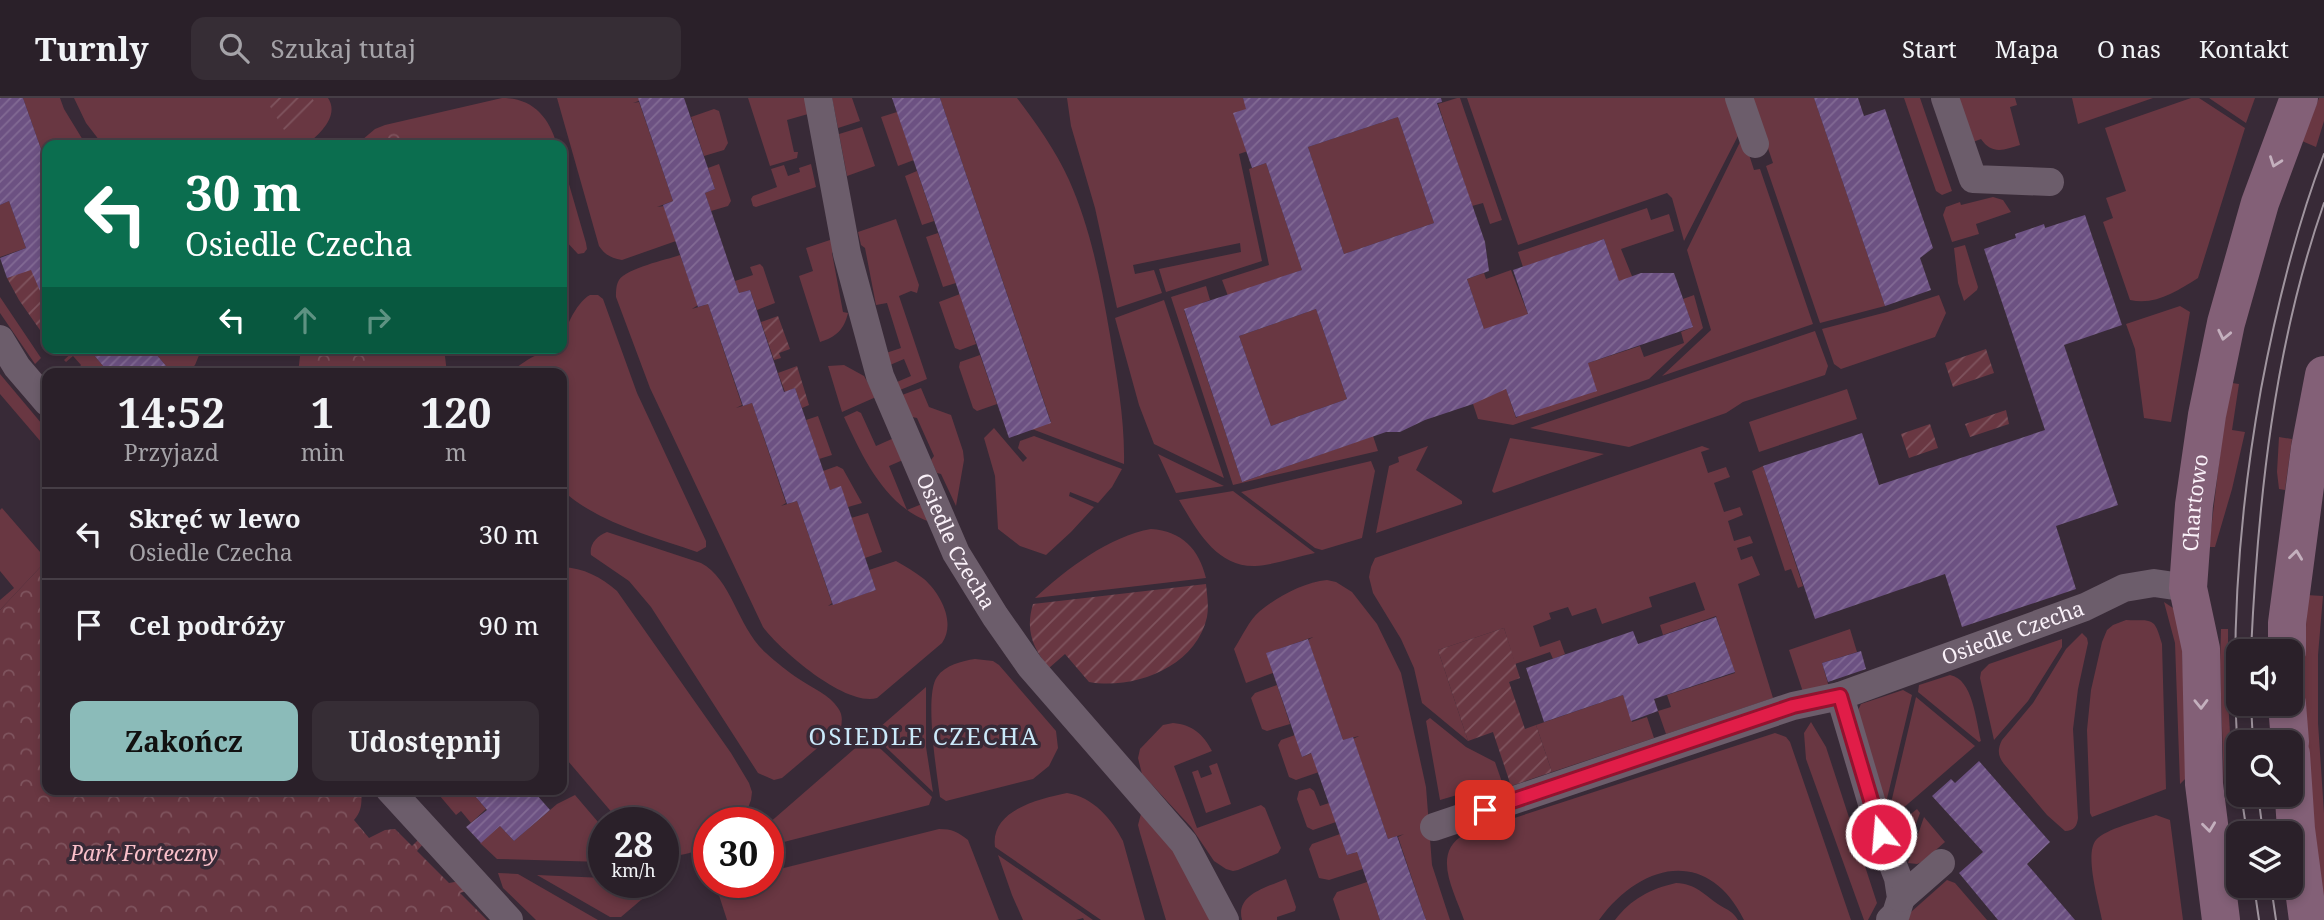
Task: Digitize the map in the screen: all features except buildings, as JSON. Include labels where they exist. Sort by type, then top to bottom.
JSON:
[{"type":"street","name":"Osiedle Czecha","points":[[818,98],[847,254],[880,376],[956,553],[1030,666],[1184,843],[1225,920]]},
{"type":"street","points":[[1739,98],[1755,144]]},
{"type":"street","points":[[1945,98],[1973,179],[2050,182]]},
{"type":"street","name":"Chartowo","points":[[2221,920],[2204,784],[2201,649],[2188,588],[2194,505],[2207,415],[2226,323],[2260,202],[2299,98]]},
{"type":"street","points":[[0,339],[17,367],[42,396]]},
{"type":"street","points":[[2287,639],[2309,448],[2324,375]]},
{"type":"street","name":"Osiedle Czecha","points":[[1434,827],[1793,706],[1840,696],[2085,607],[2124,588],[2154,583],[2188,588]]},
{"type":"street","points":[[1840,696],[1881,834],[1898,878],[1896,909]]},
{"type":"street","points":[[394,795],[509,920]]},
{"type":"street","points":[[2295,807],[2308,920]]},
{"type":"street","points":[[1896,909],[1941,863]]},
{"type":"green space","points":[[23,98],[60,98],[83,140],[42,140],[42,152]]},
{"type":"green space","points":[[74,98],[328,98],[331,105],[330,118],[311,140],[99,140],[86,123]]},
{"type":"green space","points":[[265,98],[312,98],[319,109],[284,130]]},
{"type":"green space","points":[[502,98],[531,105],[544,118],[556,140],[362,140],[385,125]]},
{"type":"green space","points":[[557,98],[647,98],[633,103],[639,102],[673,201],[657,207],[664,206],[676,241],[622,260],[609,256],[601,249]]},
{"type":"green space","points":[[748,98],[805,98],[808,114],[787,120],[794,152],[798,152],[797,158],[770,166]]},
{"type":"green space","points":[[832,98],[852,98],[860,121],[838,128]]},
{"type":"green space","points":[[940,98],[1017,98],[1064,169],[1077,199],[1099,276],[1120,399],[1124,464],[1032,429],[1051,422]]},
{"type":"green space","points":[[1067,98],[1243,98],[1260,147],[1239,154],[1262,261],[1166,292],[1159,269],[1241,252],[1240,243],[1133,265],[1135,274],[1154,270],[1162,293],[1117,308],[1095,208],[1071,126]]},
{"type":"green space","points":[[1460,98],[1502,220],[1490,224],[1483,203],[1472,206],[1438,104]]},
{"type":"green space","points":[[1467,98],[1730,98],[1741,130],[1684,241],[1672,198],[1667,193],[1518,245]]},
{"type":"green space","points":[[1751,98],[1814,98],[1885,306],[1820,323],[1766,166],[1773,163]]},
{"type":"green space","points":[[1904,98],[1920,98],[1952,191],[1942,195],[1936,191]]},
{"type":"green space","points":[[1958,98],[2015,98],[2017,105],[2010,107],[2020,145],[1999,150],[1989,147],[1981,139],[1973,142]]},
{"type":"green space","points":[[2072,98],[2153,98],[2078,124]]},
{"type":"green space","points":[[2191,98],[2199,98],[2245,128],[2198,278],[2157,299],[2130,300],[2103,222],[2113,218],[2106,198],[2126,191],[2105,128]]},
{"type":"green space","points":[[2209,98],[2255,98],[2246,123]]},
{"type":"green space","points":[[2319,98],[2324,98],[2324,121],[2316,147],[2302,141]]},
{"type":"green space","points":[[714,109],[719,111],[728,143],[724,150],[704,156],[691,117]]},
{"type":"green space","points":[[897,112],[914,160],[898,166],[881,117]]},
{"type":"green space","points":[[1398,117],[1434,223],[1344,254],[1308,147]]},
{"type":"green space","points":[[386,127],[413,140],[365,140]]},
{"type":"green space","points":[[862,127],[875,166],[847,176],[839,134]]},
{"type":"green space","points":[[1743,136],[1754,170],[1760,169],[1813,324],[1662,376],[1711,330],[1687,250]]},
{"type":"green space","points":[[1266,163],[1302,270],[1228,296],[1222,280],[1269,265],[1249,169]]},
{"type":"green space","points":[[719,164],[731,201],[728,206],[711,211],[705,193],[715,189],[708,168]]},
{"type":"green space","points":[[811,164],[816,187],[753,206],[753,196],[777,187],[771,169],[784,165],[788,176]]},
{"type":"green space","points":[[917,171],[934,221],[922,225],[905,176]]},
{"type":"green space","points":[[567,177],[587,249],[578,254],[567,242]]},
{"type":"green space","points":[[1993,197],[2003,200],[2011,212],[1976,224],[1979,234],[1952,242],[1943,215],[1946,207]]},
{"type":"green space","points":[[9,201],[26,248],[0,257],[0,205]]},
{"type":"green space","points":[[1647,208],[1651,220],[1669,214],[1674,231],[1621,249],[1636,286],[1622,291],[1604,239],[1523,267],[1518,252]]},
{"type":"green space","points":[[896,219],[919,285],[917,293],[911,291],[899,296],[927,379],[900,390],[897,382],[911,376],[904,359],[890,365],[886,353],[901,348],[887,303],[876,305],[865,248],[861,245],[858,232]]},
{"type":"green space","points":[[938,233],[956,283],[943,287],[926,237]]},
{"type":"green space","points":[[833,239],[835,250],[832,253],[843,312],[848,313],[838,332],[820,342],[799,276],[813,271],[806,248]]},
{"type":"green space","points":[[1965,245],[1978,287],[1964,301],[1958,283],[1954,248]]},
{"type":"green space","points":[[680,255],[698,305],[692,309],[708,304],[742,405],[736,408],[752,403],[786,503],[781,506],[797,501],[832,603],[828,606],[876,590],[869,570],[896,561],[924,579],[945,609],[947,627],[942,643],[877,698],[864,699],[832,686],[799,662],[763,627],[650,388],[616,297],[617,286],[619,280],[630,272]]},
{"type":"green space","points":[[760,264],[775,303],[757,310],[750,290],[739,293],[735,281],[753,275],[750,267]]},
{"type":"green space","points":[[33,268],[42,289],[42,333],[19,300],[7,278]]},
{"type":"green space","points":[[1511,270],[1531,322],[1487,338],[1467,279],[1484,273],[1486,279]]},
{"type":"green space","points":[[1206,286],[1210,300],[1184,310],[1242,482],[1373,436],[1378,451],[1233,485],[1171,297]]},
{"type":"green space","points":[[960,294],[976,344],[960,350],[955,348],[939,302]]},
{"type":"green space","points":[[590,295],[598,295],[603,299],[637,393],[706,541],[706,547],[697,552],[609,520],[567,494],[567,368],[517,368],[540,354],[567,354],[567,327]]},
{"type":"green space","points":[[1694,295],[1703,328],[1649,379],[1513,425],[1478,419],[1473,404],[1499,368],[1516,418],[1588,363],[1640,346],[1644,357],[1684,343],[1681,332],[1693,327],[1683,299]]},
{"type":"green space","points":[[1939,295],[1946,313],[1935,337],[1841,369],[1834,364],[1822,329]]},
{"type":"green space","points":[[0,297],[41,358],[35,364],[0,313]]},
{"type":"green space","points":[[1164,300],[1224,478],[1154,444],[1139,405],[1115,318]]},
{"type":"green space","points":[[2180,306],[2190,312],[2171,422],[2144,418],[2135,349],[2126,324]]},
{"type":"green space","points":[[1316,309],[1347,399],[1271,426],[1239,336]]},
{"type":"green space","points":[[778,316],[790,349],[779,353],[781,358],[774,360],[761,322]]},
{"type":"green space","points":[[1815,331],[1828,366],[1825,375],[1743,402],[1726,413],[1629,447],[1530,428]]},
{"type":"green space","points":[[1986,349],[1994,373],[1953,387],[1945,363]]},
{"type":"green space","points":[[70,354],[93,354],[105,368],[79,368],[81,365],[73,356],[66,362],[64,360]]},
{"type":"green space","points":[[156,354],[200,354],[192,368],[168,368]]},
{"type":"green space","points":[[300,354],[445,354],[446,368],[299,368]]},
{"type":"green space","points":[[376,354],[388,368],[311,368],[300,356]]},
{"type":"green space","points":[[980,355],[997,404],[977,411],[973,408],[959,367],[960,362]]},
{"type":"green space","points":[[844,365],[864,376],[876,397],[842,412],[828,366]]},
{"type":"green space","points":[[797,366],[809,405],[802,408],[795,388],[785,392],[778,373]]},
{"type":"green space","points":[[0,374],[42,424],[42,443],[0,394]]},
{"type":"green space","points":[[2232,383],[2239,384],[2232,430],[2245,432],[2215,547],[2209,547],[2223,429]]},
{"type":"green space","points":[[921,388],[929,407],[951,415],[963,451],[964,460],[956,506],[941,474],[937,473],[931,460],[934,456],[917,418],[912,417],[902,395]]},
{"type":"green space","points":[[1847,389],[1857,419],[1759,452],[1749,422]]},
{"type":"green space","points":[[2006,410],[2009,424],[1970,437],[1965,424]]},
{"type":"green space","points":[[857,411],[861,413],[876,446],[894,438],[903,460],[889,466],[907,509],[888,493],[859,448],[844,417]]},
{"type":"green space","points":[[818,416],[832,455],[819,459],[806,420]]},
{"type":"green space","points":[[1930,424],[1938,448],[1909,458],[1901,434]]},
{"type":"green space","points":[[994,428],[1023,462],[1027,458],[1018,448],[1020,441],[1034,436],[1122,469],[1112,487],[1098,503],[1070,492],[1069,496],[1094,507],[1046,555],[1020,546],[998,529],[995,476],[984,438]]},
{"type":"green space","points":[[2279,437],[2292,439],[2285,490],[2279,489],[2277,472]]},
{"type":"green space","points":[[1510,438],[1604,454],[1494,493],[1492,491]]},
{"type":"green space","points":[[1428,446],[1416,470],[1462,501],[1462,504],[1376,533],[1389,466],[1399,462],[1398,457]]},
{"type":"green space","points":[[1702,446],[1710,449],[1701,452],[1708,473],[1726,467],[1730,477],[1714,483],[1724,512],[1740,507],[1743,515],[1728,521],[1734,541],[1750,536],[1753,543],[1737,548],[1741,560],[1752,556],[1760,575],[1738,584],[1773,698],[1666,734],[1658,711],[1671,707],[1667,695],[1735,673],[1716,616],[1663,635],[1660,625],[1705,610],[1695,582],[1649,597],[1652,607],[1602,624],[1596,608],[1572,616],[1568,607],[1549,613],[1551,619],[1533,626],[1540,647],[1560,640],[1565,654],[1553,659],[1550,652],[1515,664],[1504,628],[1438,650],[1468,741],[1422,703],[1414,668],[1401,639],[1373,593],[1369,577],[1375,558]]},
{"type":"green space","points":[[1158,454],[1224,486],[1176,493]]},
{"type":"green space","points":[[1371,461],[1375,471],[1362,538],[1322,550],[1315,548],[1241,492]]},
{"type":"green space","points":[[837,466],[843,469],[862,503],[848,507],[840,487],[830,490],[823,471]]},
{"type":"green space","points":[[1763,466],[1803,586],[1798,588],[1791,569],[1785,571],[1752,471]]},
{"type":"green space","points":[[1233,491],[1315,553],[1255,566],[1241,565],[1218,553],[1200,534],[1179,500]]},
{"type":"green space","points":[[922,504],[930,522],[914,515],[907,510]]},
{"type":"green space","points":[[2,508],[42,554],[42,565],[0,610],[0,600],[14,588],[0,571]]},
{"type":"green space","points":[[868,513],[882,552],[865,558],[851,518]]},
{"type":"green space","points":[[1151,529],[1172,533],[1188,543],[1199,558],[1206,578],[1035,598],[1060,576],[1104,546]]},
{"type":"green space","points":[[607,532],[701,563],[712,570],[728,592],[756,642],[786,670],[835,703],[840,711],[841,728],[782,778],[774,780],[758,773],[651,607],[629,581],[591,555],[594,541]]},
{"type":"green space","name":"Park Forteczny","points":[[42,565],[42,795],[361,795],[361,806],[354,820],[369,838],[385,830],[395,829],[412,846],[418,840],[423,844],[417,851],[449,883],[460,881],[469,890],[460,893],[487,920],[0,920],[0,610]]},
{"type":"green space","points":[[567,568],[592,574],[617,591],[731,753],[749,783],[752,792],[748,807],[693,807],[693,852],[679,855],[679,807],[607,807],[567,760]]},
{"type":"green space","points":[[1327,580],[1352,592],[1377,624],[1401,673],[1426,787],[1432,865],[1450,920],[1426,920],[1398,837],[1404,834],[1388,839],[1353,739],[1359,736],[1343,740],[1308,640],[1313,637],[1267,653],[1273,673],[1246,683],[1234,649],[1252,619],[1291,591]]},
{"type":"green space","points":[[1206,584],[1208,613],[1201,634],[1177,662],[1143,678],[1107,684],[1089,682],[1065,654],[1049,668],[1032,639],[1030,623],[1033,604]]},
{"type":"green space","points":[[2307,595],[2323,596],[2318,655],[2318,723],[2324,813],[2324,920],[2303,723]]},
{"type":"green space","points":[[2164,602],[2176,610],[2181,618],[2187,777],[2180,784],[2175,643]]},
{"type":"green space","points":[[2126,620],[2142,620],[2154,624],[2162,644],[2166,789],[2092,817],[2087,730],[2091,690],[2107,630]]},
{"type":"green space","points":[[1504,628],[1520,678],[1509,682],[1525,729],[1536,725],[1552,772],[1511,786],[1493,732],[1468,741],[1438,650]]},
{"type":"green space","points":[[1850,629],[1857,652],[1822,663],[1829,687],[1804,695],[1789,650]]},
{"type":"green space","points":[[2221,629],[2228,629],[2226,716],[2229,716],[2230,730],[2226,730],[2224,788]]},
{"type":"green space","points":[[2082,633],[2088,643],[2073,729],[2078,818],[2074,828],[2065,831],[2047,815],[2004,764],[1999,750],[2002,740],[2033,703],[2066,649]]},
{"type":"green space","points":[[2062,639],[2062,647],[2028,701],[1994,740],[1980,678],[1981,672],[1989,664]]},
{"type":"green space","points":[[975,659],[993,661],[999,665],[1056,731],[1058,748],[1049,766],[1033,779],[946,801],[940,797],[934,754],[931,717],[933,686],[944,669]]},
{"type":"green space","points":[[1950,675],[1958,678],[1969,692],[1981,741],[1979,742],[1918,692],[1919,685]]},
{"type":"green space","points":[[1277,685],[1290,724],[1267,731],[1262,729],[1251,698],[1255,693]]},
{"type":"green space","points":[[926,687],[926,747],[933,792],[872,734]]},
{"type":"green space","points":[[1903,690],[1912,695],[1884,811],[1858,710],[1861,704]]},
{"type":"green space","points":[[1623,695],[1632,722],[1647,717],[1654,738],[1552,772],[1536,725]]},
{"type":"green space","points":[[1916,697],[1975,746],[1887,822],[1887,820]]},
{"type":"green space","points":[[1430,718],[1466,747],[1495,762],[1502,782],[1440,800],[1426,721]]},
{"type":"green space","points":[[1811,722],[1826,747],[1877,903],[1868,920],[1864,920],[1806,759],[1804,733]]},
{"type":"green space","points":[[1173,723],[1197,731],[1212,751],[1174,766],[1197,828],[1261,805],[1265,808],[1281,848],[1278,853],[1238,870],[1226,869],[1214,861],[1191,827],[1142,774],[1138,758],[1140,749],[1163,725]]},
{"type":"green space","points":[[1775,733],[1786,737],[1790,742],[1851,920],[1744,920],[1729,897],[1712,881],[1693,873],[1674,871],[1654,875],[1634,885],[1616,900],[1599,920],[1464,920],[1451,885],[1447,862],[1455,842],[1465,834]]},
{"type":"green space","points":[[1295,735],[1302,757],[1312,753],[1319,772],[1296,780],[1289,777],[1278,745],[1281,740]]},
{"type":"green space","points":[[868,737],[932,797],[929,805],[784,842],[784,810]]},
{"type":"green space","points":[[1217,763],[1231,804],[1206,813],[1192,772],[1198,770],[1201,778],[1212,774],[1209,766]]},
{"type":"green space","points":[[1310,788],[1320,806],[1329,803],[1336,822],[1313,830],[1307,827],[1297,799],[1299,791]]},
{"type":"green space","points":[[1067,793],[1085,799],[1101,810],[1119,833],[1145,920],[1101,920],[995,847],[1000,824],[1008,815],[1031,803]]},
{"type":"green space","points":[[439,795],[474,795],[486,809],[471,823],[461,811],[456,815]]},
{"type":"green space","points":[[575,795],[588,810],[588,862],[497,859],[480,843],[500,826],[514,841],[557,804]]},
{"type":"green space","points":[[1917,809],[1920,813],[1903,860],[1890,831]]},
{"type":"green space","points":[[1142,810],[1176,848],[1210,920],[1166,920],[1138,825]]},
{"type":"green space","points":[[2156,815],[2170,820],[2183,920],[2102,920],[2091,856],[2096,840],[2115,829]]},
{"type":"green space","points":[[1924,817],[1945,842],[1922,862],[1908,863]]},
{"type":"green space","points":[[939,829],[948,830],[968,840],[999,920],[727,920],[720,898],[784,898],[784,868]]},
{"type":"green space","points":[[1340,834],[1347,855],[1357,852],[1363,869],[1329,880],[1319,878],[1309,849],[1312,844]]},
{"type":"green space","points":[[998,855],[1093,920],[1023,920]]},
{"type":"green space","points":[[498,873],[518,874],[598,920],[536,920],[503,888]]},
{"type":"green space","points":[[537,875],[588,877],[588,898],[643,898],[621,917],[610,917]]},
{"type":"green space","points":[[1286,879],[1295,911],[1277,917],[1277,920],[1242,920],[1241,911],[1248,898]]},
{"type":"green space","points":[[1947,880],[1955,883],[1987,920],[1902,920]]},
{"type":"green space","points":[[1367,882],[1380,920],[1340,920],[1333,899],[1337,892]]},
{"type":"green space","points":[[1676,883],[1690,885],[1738,920],[1615,920],[1642,896]]},
{"type":"tram line","points":[[2237,730],[2235,666],[2238,574],[2253,435],[2287,270],[2324,154]]},
{"type":"tram line","points":[[2252,639],[2258,537],[2271,424],[2292,312],[2324,203]]},
{"type":"tram line","points":[[2252,716],[2252,730]]},
{"type":"tram line","points":[[2243,807],[2245,821]]},
{"type":"tram line","points":[[2260,807],[2261,821]]},
{"type":"tram line","points":[[2256,898],[2259,920]]},
{"type":"tram line","points":[[2273,898],[2276,920]]},
{"type":"district","name":"OSIEDLE CZECHA","points":[[924,737]]},
{"type":"route","points":[[1485,810],[1793,706],[1840,696],[1881,834]]}]
